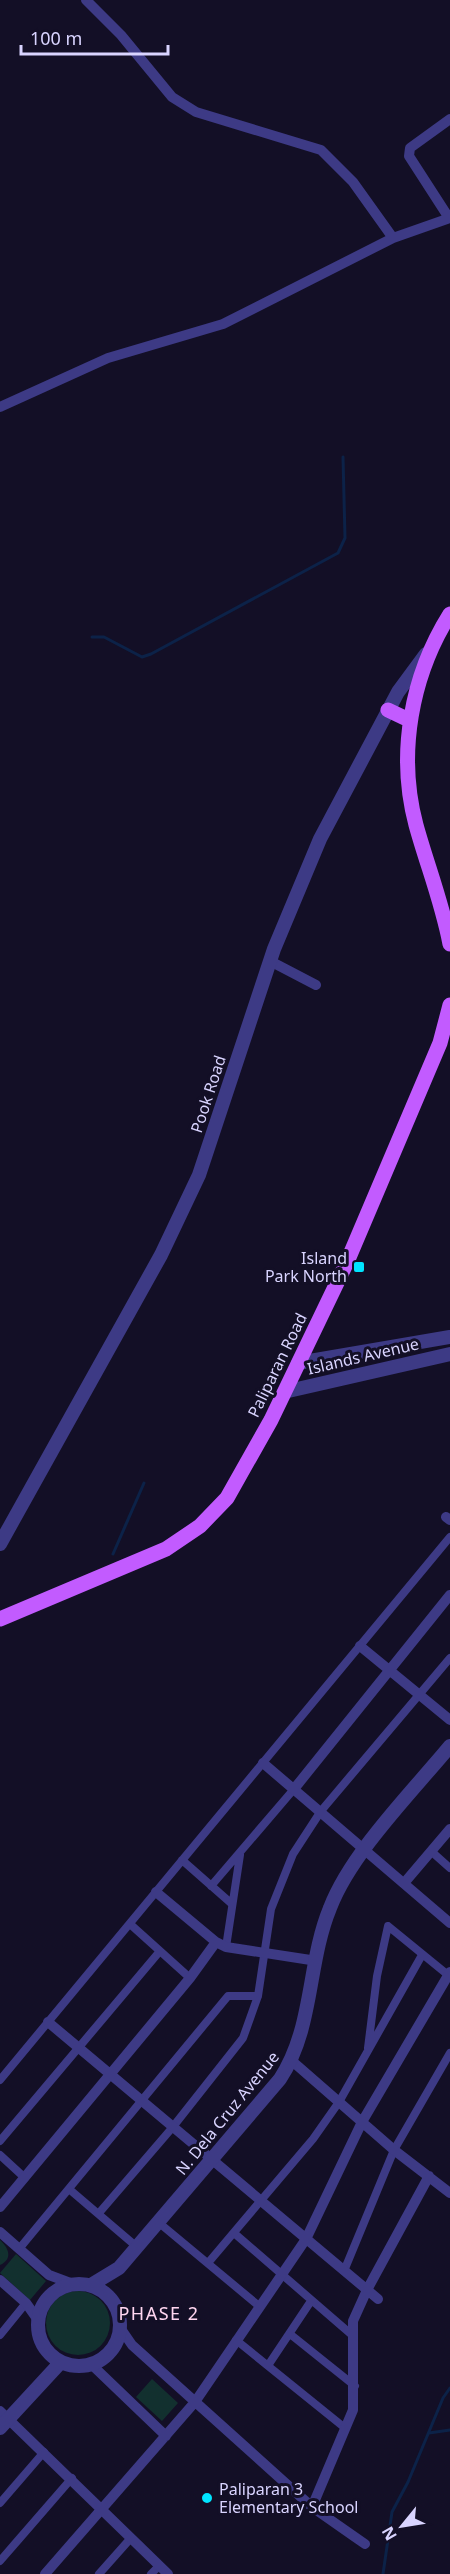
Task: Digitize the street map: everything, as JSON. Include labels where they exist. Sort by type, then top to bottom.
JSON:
[{"type":"main road","points":[[450,614],[431,648],[409,720],[408,765],[412,806],[436,885],[450,944]]},
{"type":"main road","points":[[388,710],[409,720]]},
{"type":"main road","name":"Paliparan Road","points":[[0,1619],[150,1556],[200,1526],[237,1485],[298,1363],[395,1153],[440,1043],[450,1005]]},
{"type":"street","points":[[86,0],[122,35],[172,97],[196,112],[248,130],[284,137],[321,150],[353,182],[393,238]]},
{"type":"street","points":[[0,407],[108,358],[243,316],[393,238],[450,218],[409,156],[410,148],[450,119]]},
{"type":"street","name":"Pook Road","points":[[0,1544],[161,1255],[199,1175],[270,961],[329,818],[388,710],[431,648]]},
{"type":"street","points":[[270,961],[316,985]]},
{"type":"street","name":"Islands Avenue","points":[[298,1363],[450,1337]]},
{"type":"street","name":"Islands Avenue","points":[[284,1392],[450,1354]]},
{"type":"street","points":[[0,2080],[450,1538]]},
{"type":"street","points":[[211,1886],[294,1789],[450,1594]]},
{"type":"street","points":[[360,1646],[450,1720]]},
{"type":"street","points":[[99,2213],[172,2128],[243,2038],[258,1996],[271,1910],[289,1865],[321,1811],[450,1658]]},
{"type":"street","name":"N. Dela Cruz Avenue","points":[[91,2285],[119,2268],[280,2079],[292,2061],[309,2009],[317,1961],[330,1908],[365,1850],[450,1746]]},
{"type":"street","points":[[262,1763],[405,1882],[450,1923]]},
{"type":"street","points":[[405,1882],[450,1829]]},
{"type":"street","points":[[432,1852],[450,1868]]},
{"type":"street","points":[[0,2208],[190,1978],[221,1944],[232,1904],[240,1854]]},
{"type":"street","points":[[182,1860],[232,1904]]},
{"type":"street","points":[[156,1892],[221,1944],[317,1961]]},
{"type":"street","points":[[130,1924],[190,1978]]},
{"type":"street","points":[[45,2574],[100,2508],[195,2402],[306,2239],[362,2122],[449,1973],[422,1955],[388,1926],[376,1976],[367,2052]]},
{"type":"street","points":[[0,2141],[160,1951]]},
{"type":"street","points":[[208,2264],[313,2139],[339,2102],[422,1955]]},
{"type":"street","points":[[19,2249],[228,1996],[258,1996]]},
{"type":"street","points":[[48,2022],[140,2102],[212,2159],[378,2299]]},
{"type":"street","points":[[344,2271],[394,2150],[450,2053]]},
{"type":"street","points":[[292,2061],[394,2150],[450,2193]]},
{"type":"street","points":[[0,2155],[25,2178]]},
{"type":"street","points":[[312,2507],[354,2410],[353,2321],[367,2290],[429,2176]]},
{"type":"street","points":[[69,2189],[137,2247]]},
{"type":"street","points":[[158,2222],[259,2306]]},
{"type":"street","points":[[0,2232],[49,2275],[73,2284],[91,2285],[111,2297],[120,2318],[119,2338],[109,2355],[92,2365],[82,2367],[61,2362],[49,2353],[40,2338],[38,2320],[26,2303],[0,2280]]},
{"type":"street","points":[[234,2233],[352,2335]]},
{"type":"street","name":"N. Dela Cruz Avenue","points":[[111,2297],[119,2268]]},
{"type":"street","points":[[38,2320],[49,2296],[73,2284]]},
{"type":"street","points":[[269,2364],[311,2301]]},
{"type":"street","points":[[0,2335],[26,2303]]},
{"type":"street","points":[[121,2329],[132,2345],[312,2507],[365,2544]]},
{"type":"street","points":[[290,2334],[355,2386]]},
{"type":"street","points":[[236,2340],[269,2364],[345,2428]]},
{"type":"street","points":[[2,2417],[40,2369],[49,2353]]},
{"type":"street","points":[[2,2417],[61,2362]]},
{"type":"street","points":[[92,2365],[166,2436]]},
{"type":"street","points":[[2,2417],[72,2478],[130,2539],[155,2570],[168,2574]]},
{"type":"street","points":[[0,2503],[44,2452]]},
{"type":"street","points":[[0,2561],[72,2478]]},
{"type":"street","points":[[99,2574],[130,2539]]},
{"type":"green space","points":[[0,2240],[6,2246],[8,2257],[0,2265]]},
{"type":"green space","points":[[16,2254],[46,2281],[30,2300],[0,2273]]},
{"type":"green space","points":[[78,2291],[101,2300],[110,2323],[101,2346],[78,2355],[55,2346],[46,2323],[55,2300]]},
{"type":"green space","points":[[152,2379],[178,2403],[162,2421],[136,2397]]},
{"type":"waterway","points":[[92,637],[104,637],[142,657],[151,654],[338,553],[345,538],[343,457]]},
{"type":"waterway","points":[[113,1554],[144,1483]]},
{"type":"waterway","points":[[383,2574],[392,2512],[408,2482],[443,2398],[450,2388]]},
{"type":"waterway","points":[[429,2433],[450,2430]]},
{"type":"place","name":"Island Park North","points":[[359,1267]]},
{"type":"place","name":"Paliparan 3 Elementary School","points":[[207,2498]]},
{"type":"district","name":"PHASE 2","points":[[159,2313]]}]
